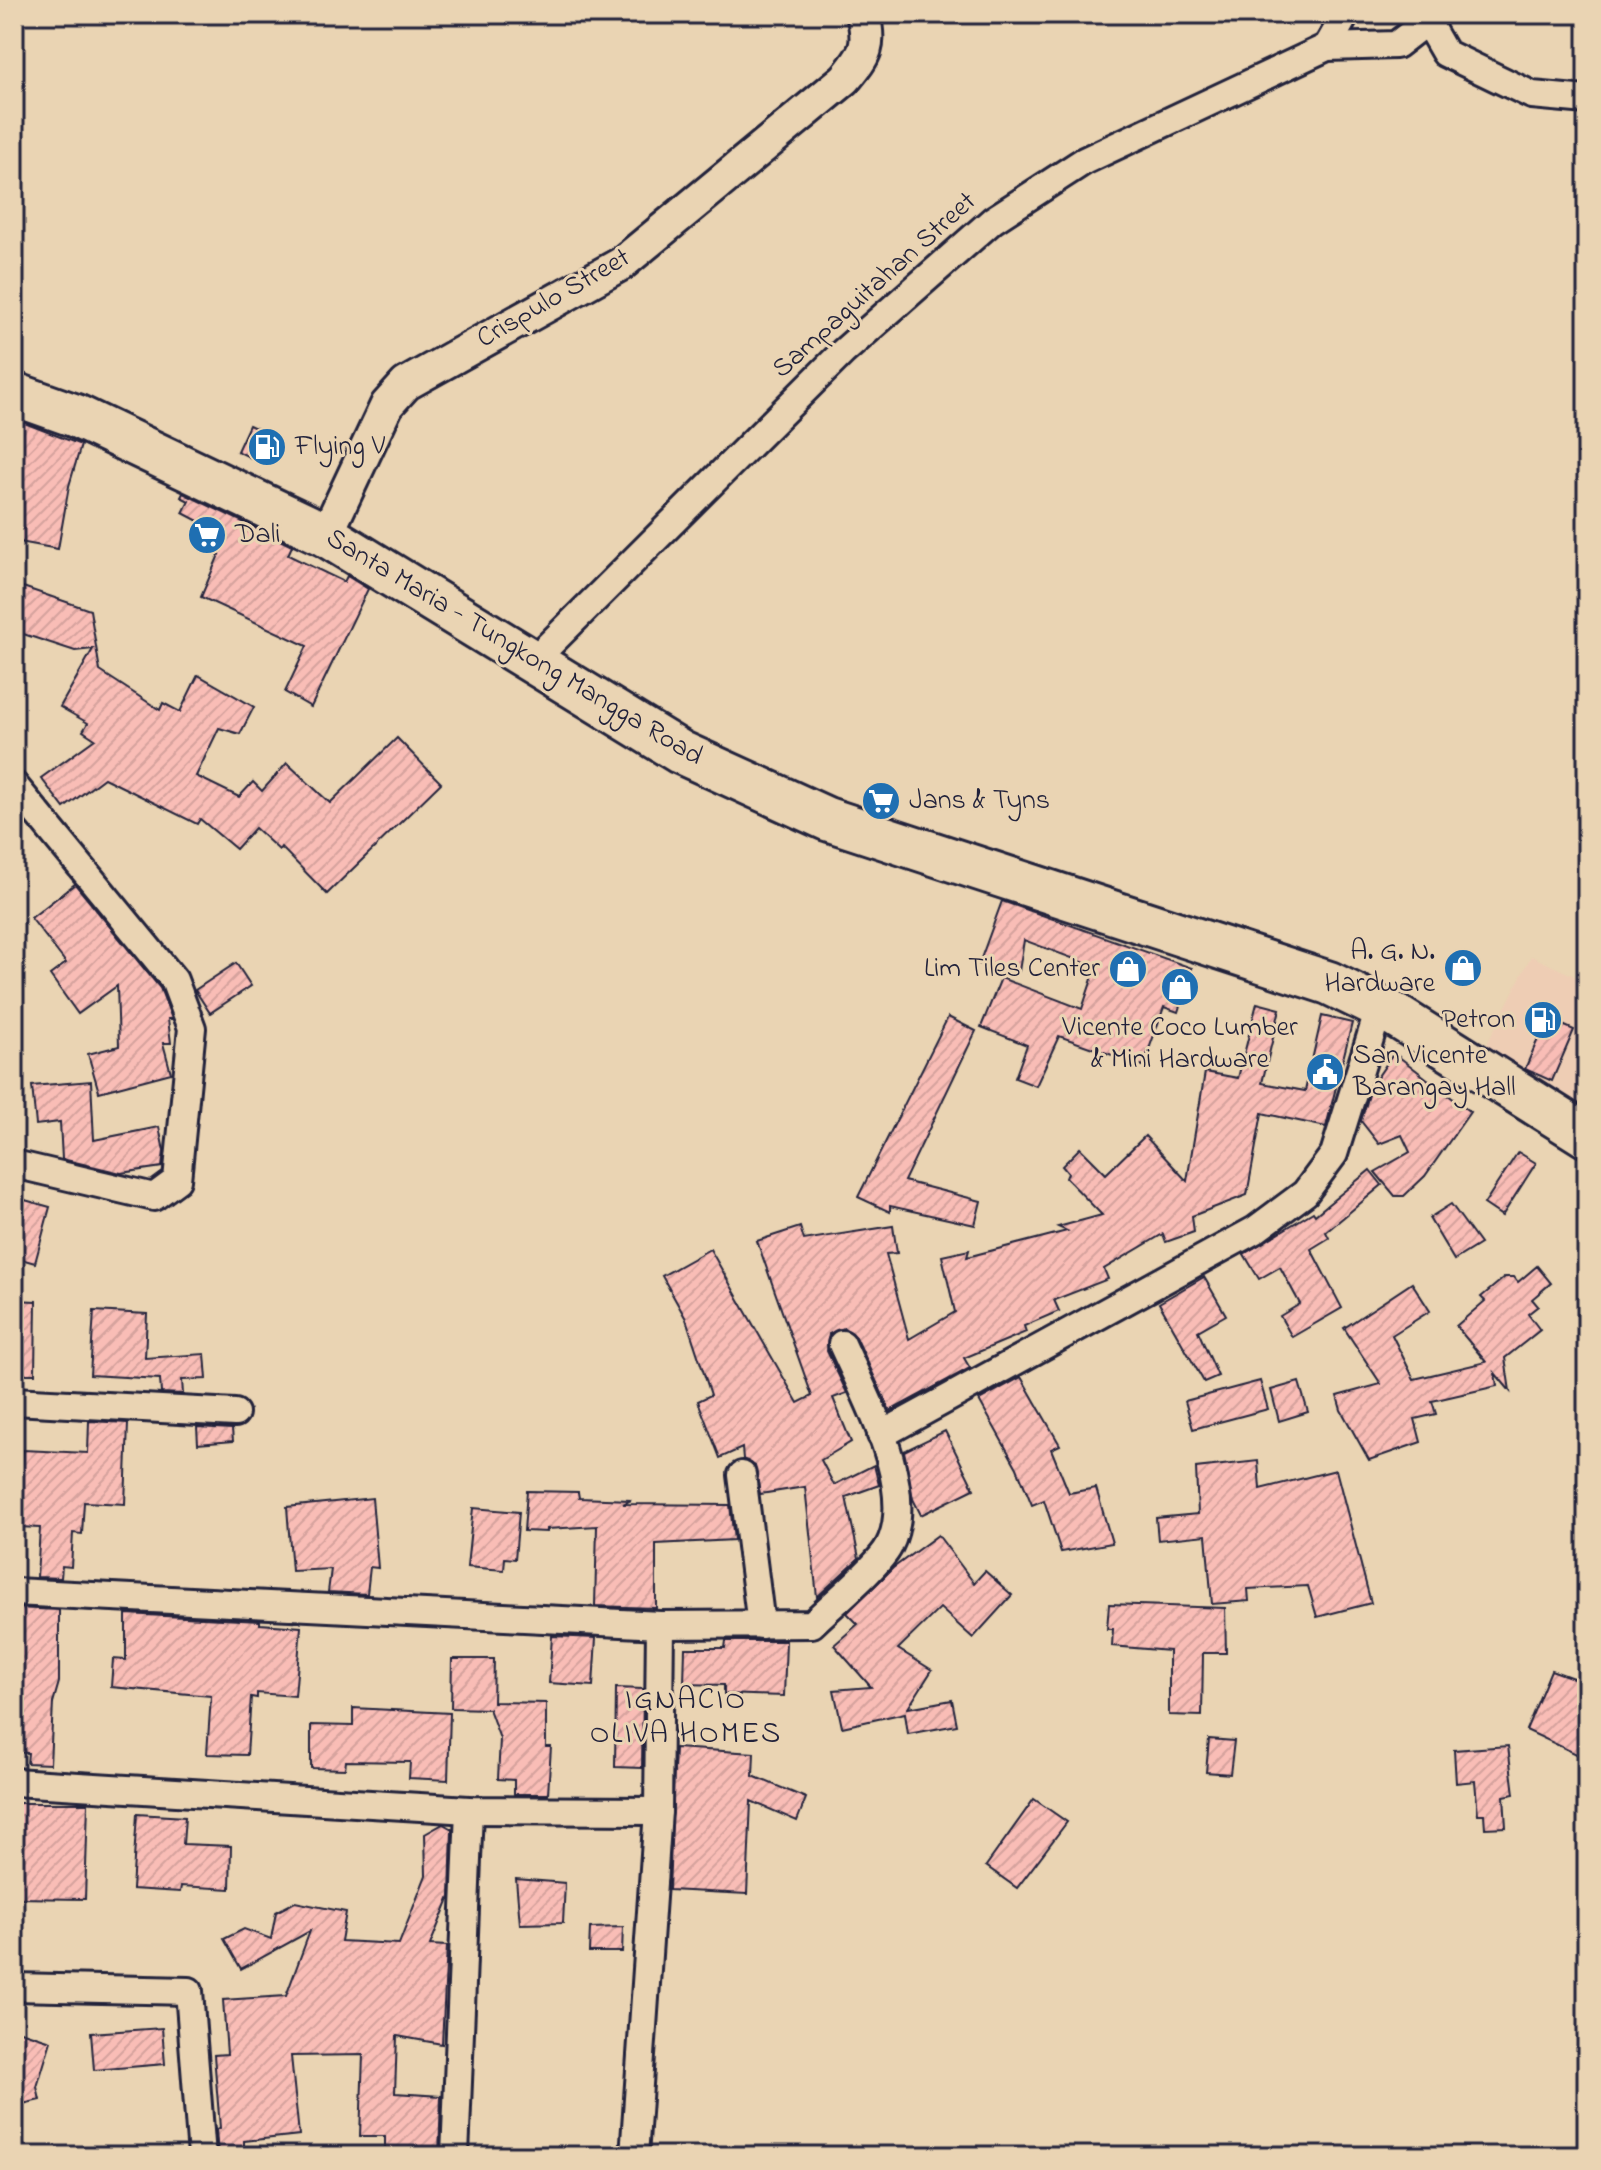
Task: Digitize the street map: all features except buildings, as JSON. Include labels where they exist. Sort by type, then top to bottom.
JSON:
[{"type":"main road","name":"Santa Maria - Tungkong Mangga Road","points":[[14,394],[76,416],[326,535],[680,752],[827,819],[1329,983],[1380,1006],[1587,1136]]},
{"type":"street","name":"Crispulo Street","points":[[326,535],[387,405],[406,384],[621,264],[845,79],[861,60],[869,38],[863,14]]},
{"type":"street","points":[[1327,47],[1346,14]]},
{"type":"street","points":[[1431,17],[1445,53],[1532,95],[1587,100]]},
{"type":"street","name":"Sampaguitahan Street","points":[[531,663],[843,352],[993,220],[1084,161],[1327,47],[1396,45],[1431,17]]},
{"type":"street","points":[[14,785],[174,980],[192,1028],[177,1180],[154,1197],[14,1164]]},
{"type":"street","points":[[881,1435],[1255,1230],[1305,1193],[1334,1154],[1380,1006]]},
{"type":"street","points":[[14,1592],[660,1625],[812,1624],[889,1548],[897,1523],[898,1498],[881,1435],[842,1344]]},
{"type":"street","points":[[14,1401],[235,1413]]},
{"type":"street","points":[[742,1475],[761,1625]]},
{"type":"street","points":[[634,2156],[658,1811],[660,1625]]},
{"type":"street","points":[[14,1782],[469,1810],[658,1811]]},
{"type":"street","points":[[455,2156],[469,1810]]},
{"type":"street","points":[[14,1987],[189,1991],[202,2156]]},
{"type":"shaded area","name":"Petron","points":[[1531,956],[1587,982],[1587,1091],[1575,1120],[1480,1058]]},
{"type":"place","name":"Flying V","points":[[267,447]]},
{"type":"place","name":"Dali","points":[[207,535]]},
{"type":"place","name":"Jans & Tyns","points":[[881,801]]},
{"type":"place","name":"A. G. N. Hardware","points":[[1463,968]]},
{"type":"place","name":"Lim Tiles Center","points":[[1128,969]]},
{"type":"place","name":"Vicente Coco Lumber & Mini Hardware","points":[[1180,987]]},
{"type":"place","name":"Petron","points":[[1543,1020]]},
{"type":"place","name":"San Vicente Barangay Hall","points":[[1325,1072]]},
{"type":"district","name":"IGNACIO OLIVA HOMES","points":[[686,1718]]}]
